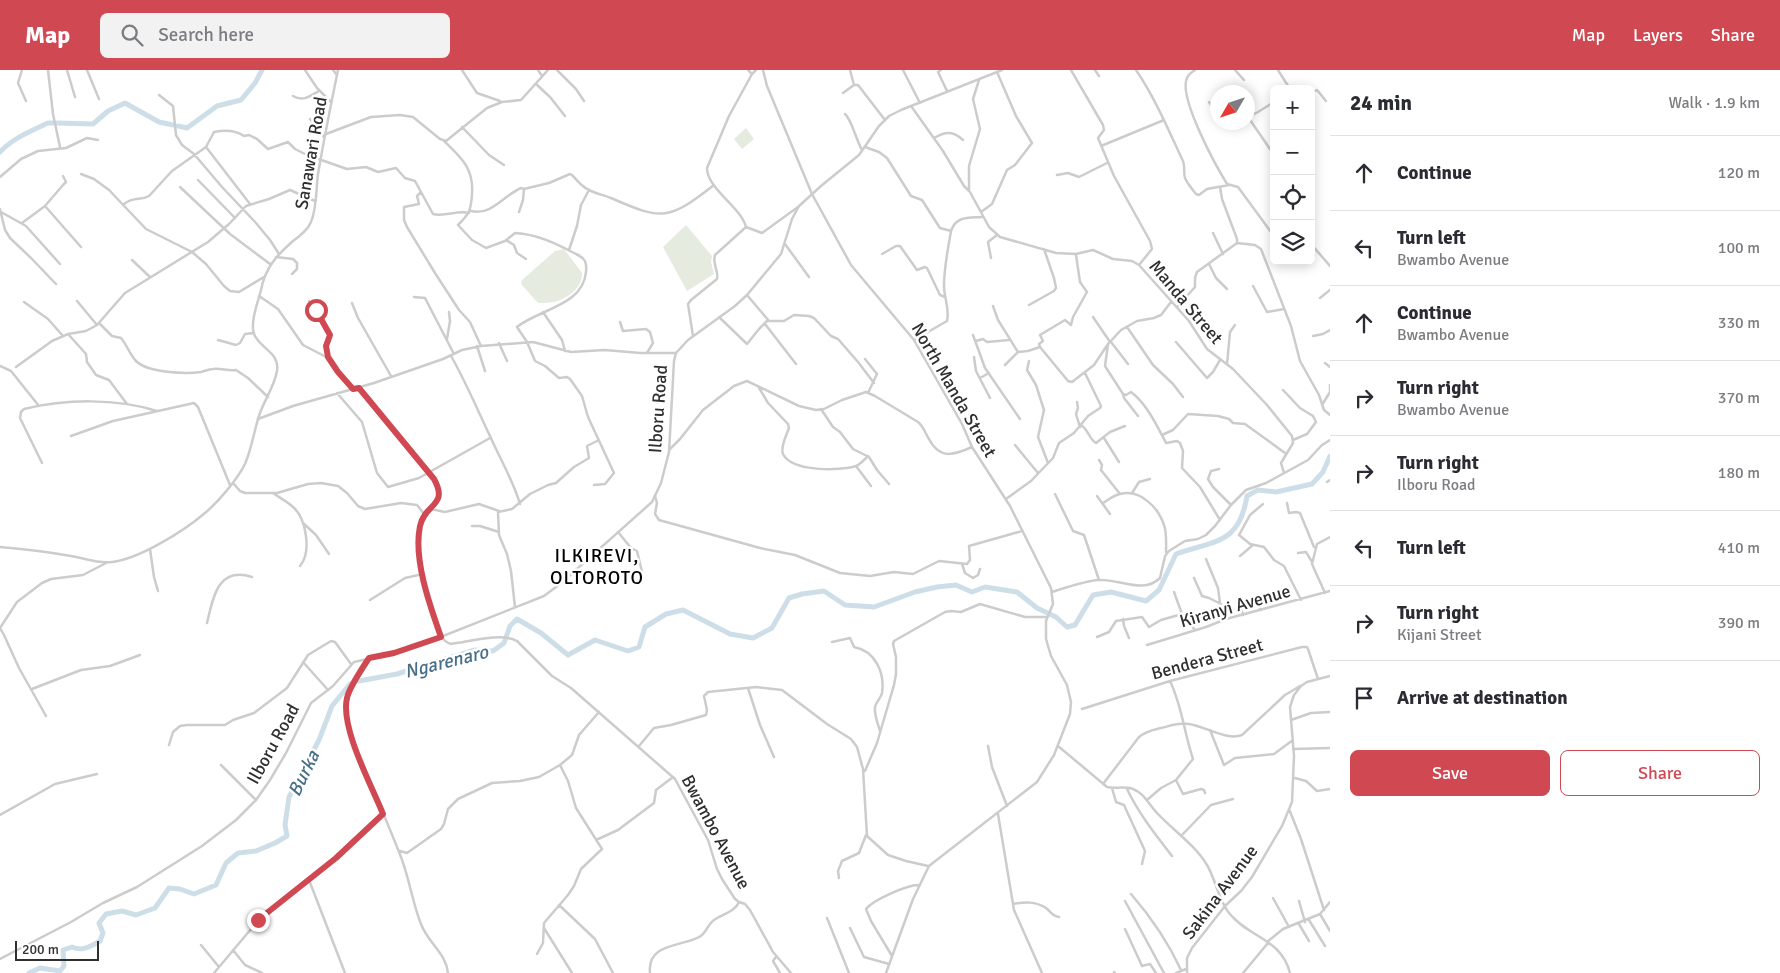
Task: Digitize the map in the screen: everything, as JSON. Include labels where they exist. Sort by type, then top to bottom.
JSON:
[{"type":"street","points":[[22,70],[18,84],[26,101]]},
{"type":"street","points":[[48,70],[60,148]]},
{"type":"street","points":[[67,70],[75,97]]},
{"type":"street","points":[[87,70],[99,99]]},
{"type":"street","points":[[306,70],[319,91],[331,102]]},
{"type":"street","points":[[332,70],[337,75]]},
{"type":"street","name":"Sanawari Road","points":[[254,332],[259,296],[270,264],[309,227],[312,219],[320,161],[338,70]]},
{"type":"street","points":[[462,70],[477,93],[502,102]]},
{"type":"street","points":[[538,70],[542,76]]},
{"type":"street","points":[[444,141],[452,138],[480,112],[502,102],[520,100],[548,70]]},
{"type":"street","points":[[557,70],[576,89],[584,101]]},
{"type":"street","points":[[748,70],[752,74]]},
{"type":"street","points":[[756,70],[729,116],[707,172],[714,185],[743,220],[746,227],[762,233],[799,206]]},
{"type":"street","points":[[763,70],[767,86],[812,194]]},
{"type":"street","points":[[850,70],[854,85],[858,86],[885,120],[900,110],[1002,70]]},
{"type":"street","points":[[903,70],[920,103]]},
{"type":"street","points":[[941,70],[938,73],[947,91]]},
{"type":"street","points":[[1071,70],[1103,125],[1104,130],[1098,136],[1107,163],[1117,184],[1145,230],[1152,247],[1151,251],[1139,265]]},
{"type":"street","points":[[1096,70],[1099,76]]},
{"type":"street","points":[[1136,70],[1148,88],[1164,120],[1184,163],[1186,179],[1196,194],[1199,195],[1207,189],[1229,185],[1238,187],[1270,231]]},
{"type":"street","points":[[1195,70],[1186,78],[1186,95],[1204,140],[1229,185]]},
{"type":"street","points":[[1235,70],[1244,80]]},
{"type":"street","points":[[1278,70],[1287,85]]},
{"type":"street","points":[[981,212],[993,202],[1007,170],[1015,165],[1032,143],[1016,116],[997,71]]},
{"type":"street","points":[[970,192],[969,166],[980,129],[972,99],[979,80]]},
{"type":"street","points":[[536,84],[550,97],[565,116]]},
{"type":"street","points":[[843,93],[854,85]]},
{"type":"street","points":[[1315,91],[1317,90],[1326,101]]},
{"type":"street","points":[[293,96],[305,98],[319,91]]},
{"type":"street","points":[[160,95],[173,106],[178,139],[185,148],[194,154],[270,240],[279,254]]},
{"type":"street","points":[[1255,114],[1270,104]]},
{"type":"street","points":[[912,106],[964,186],[970,192],[982,217],[959,219],[953,224],[945,268],[944,288],[948,305],[947,321],[914,340]]},
{"type":"street","points":[[845,114],[848,116],[862,150]]},
{"type":"street","points":[[310,119],[326,136],[371,117],[400,115],[413,117],[444,141],[462,159],[471,174],[473,186],[470,212],[458,225],[472,240],[486,248],[506,240],[513,234],[519,233],[545,240],[569,250],[584,259],[587,266],[585,280],[580,289],[565,302],[517,327],[537,362],[559,378],[568,378],[579,390],[588,417],[614,474],[605,484],[594,486]]},
{"type":"street","name":"Ilboru Road","points":[[0,959],[148,880],[214,838],[242,815],[256,800],[286,753],[308,708],[317,697],[336,683],[356,660],[394,653],[441,637],[549,593],[649,504],[655,496],[665,470],[670,449],[676,353],[693,336],[735,306],[747,295],[781,254],[792,219],[799,206],[854,160],[885,120]]},
{"type":"street","points":[[1101,146],[1164,120]]},
{"type":"street","points":[[462,127],[489,155],[504,165]]},
{"type":"street","points":[[1255,127],[1270,149]]},
{"type":"street","points":[[124,204],[132,199],[146,198],[172,171],[206,147],[214,132],[232,131],[244,136],[252,136],[268,149],[288,142],[298,151],[320,161],[347,168],[366,167],[376,172],[396,168],[405,178],[415,181],[433,214],[438,215],[489,210],[516,190],[549,183],[571,174],[583,187],[589,190],[640,211],[661,215],[688,204],[714,185]]},
{"type":"street","points":[[934,139],[944,132],[957,135],[963,140]]},
{"type":"street","points":[[0,177],[14,164],[29,155],[46,149],[66,148],[87,138],[98,140]]},
{"type":"street","points":[[206,147],[250,204]]},
{"type":"street","points":[[865,147],[879,152],[887,158],[911,196],[922,200],[940,228],[951,231]]},
{"type":"street","points":[[1057,175],[1068,173],[1079,178],[1107,163]]},
{"type":"street","points":[[81,174],[101,184],[124,204],[146,229],[192,252],[233,293],[239,292],[264,277]]},
{"type":"street","points":[[22,224],[45,206],[66,182],[63,176]]},
{"type":"street","points":[[198,180],[235,218]]},
{"type":"street","points":[[180,187],[224,228],[270,264]]},
{"type":"street","points":[[1220,187],[1222,199],[1237,243]]},
{"type":"street","points":[[519,212],[524,189]]},
{"type":"street","points":[[16,366],[47,344],[68,334],[86,330],[98,324],[125,293],[192,252],[224,228],[242,209],[250,204],[269,199],[290,190],[315,201]]},
{"type":"street","points":[[569,250],[577,226],[581,205],[589,190]]},
{"type":"street","points":[[421,192],[417,196],[419,204],[404,207],[404,220],[435,273],[470,322],[479,346],[484,371]]},
{"type":"street","name":"North Manda Street","points":[[812,194],[856,272],[914,340],[962,424],[972,447],[1006,499],[1044,572],[1052,592],[1054,604],[1047,617]]},
{"type":"street","points":[[45,206],[80,248]]},
{"type":"street","points":[[1,210],[22,224],[60,264]]},
{"type":"street","points":[[1,210],[5,230],[10,238],[56,284]]},
{"type":"street","name":"Manda Street","points":[[982,217],[989,228],[1005,240],[1044,248],[1056,253],[1076,254],[1093,250],[1113,259],[1132,261],[1139,265],[1189,321],[1207,349],[1227,364],[1267,405],[1292,436],[1292,440]]},
{"type":"street","points":[[693,336],[688,304],[717,279],[715,255],[746,227]]},
{"type":"street","points":[[1213,233],[1223,254]]},
{"type":"street","points":[[991,258],[988,242],[998,235]]},
{"type":"street","points":[[506,240],[514,245],[516,251],[526,259]]},
{"type":"street","points":[[1177,307],[1195,287],[1197,272],[1237,243],[1255,245],[1260,248],[1292,326],[1300,361],[1319,395],[1324,410],[1330,415]]},
{"type":"street","points":[[785,244],[809,277]]},
{"type":"street","points":[[882,254],[896,246],[900,246],[917,270],[927,268],[940,295],[945,298]]},
{"type":"street","points":[[1029,305],[1056,288],[1044,248]]},
{"type":"street","points":[[1315,249],[1330,266]]},
{"type":"street","points":[[1040,347],[1039,344],[1043,341],[1040,334],[1065,320],[1071,325],[1073,317],[1088,292],[1080,282],[1076,254]]},
{"type":"street","points":[[276,257],[293,259],[298,269],[292,274]]},
{"type":"street","points":[[132,260],[150,277]]},
{"type":"street","points":[[1209,263],[1216,278],[1227,289]]},
{"type":"street","points":[[1254,286],[1267,312],[1284,310]]},
{"type":"street","points":[[1320,298],[1330,290]]},
{"type":"street","points":[[747,295],[768,320],[784,321],[794,315],[814,318],[831,336],[838,339],[874,383]]},
{"type":"street","points":[[259,296],[278,309],[303,346],[328,357]]},
{"type":"street","points":[[414,297],[425,298],[447,340],[490,438],[512,482],[520,504]]},
{"type":"street","points":[[77,301],[112,336],[120,337],[123,340],[135,361],[139,364],[157,371],[167,372],[200,372],[213,369],[236,370],[248,378],[268,397]]},
{"type":"street","points":[[309,301],[329,333],[326,350],[328,357],[353,389]]},
{"type":"street","points":[[24,302],[48,319],[63,336]]},
{"type":"street","points":[[1040,347],[1069,382],[1075,380],[1096,363],[1109,342],[1127,327],[1142,319],[1158,317],[1171,302]]},
{"type":"street","points":[[352,303],[361,323],[392,376]]},
{"type":"street","points":[[993,306],[998,320],[1018,352]]},
{"type":"street","points":[[447,340],[450,321],[449,312]]},
{"type":"street","points":[[543,312],[562,340],[565,351]]},
{"type":"street","points":[[719,317],[746,344],[768,320]]},
{"type":"street","points":[[1093,317],[1109,342],[1128,364]]},
{"type":"street","points":[[620,322],[623,331],[646,329],[650,332],[653,343],[647,353]]},
{"type":"street","points":[[765,324],[796,364]]},
{"type":"street","points":[[1227,364],[1230,332],[1235,325]]},
{"type":"street","points":[[1127,327],[1153,365],[1173,384],[1183,397]]},
{"type":"street","points":[[1313,336],[1330,330]]},
{"type":"street","points":[[0,547],[69,555],[106,562],[126,559],[150,548],[202,516],[214,505],[246,462],[258,419],[275,378],[277,363],[274,356],[256,338],[254,332],[245,334],[240,343],[236,345],[218,340]]},
{"type":"street","points":[[68,334],[86,354],[87,362],[96,375],[109,380],[128,405]]},
{"type":"street","points":[[973,335],[985,368],[1020,419]]},
{"type":"street","points":[[976,341],[983,339],[988,342],[1009,340]]},
{"type":"street","points":[[258,419],[286,408],[359,388],[479,346],[527,342],[541,343],[565,351],[605,350],[676,353]]},
{"type":"street","points":[[1109,342],[1106,366],[1124,398],[1138,416]]},
{"type":"street","points":[[1176,342],[1208,379],[1221,360]]},
{"type":"street","points":[[499,343],[507,361]]},
{"type":"street","points":[[1004,365],[1018,352],[1040,347]]},
{"type":"street","points":[[974,357],[976,371],[990,398]]},
{"type":"street","points":[[865,359],[877,372],[874,383],[868,393]]},
{"type":"street","points":[[1029,361],[1027,370],[1036,385],[1044,412],[1038,437],[1048,463]]},
{"type":"street","points":[[1324,364],[1330,367]]},
{"type":"street","points":[[0,366],[11,371],[39,406]]},
{"type":"street","points":[[980,378],[989,373]]},
{"type":"street","points":[[1006,499],[1038,473],[1048,463],[1059,443],[1070,437],[1088,416],[1101,406],[1085,373]]},
{"type":"street","points":[[670,449],[683,436],[700,413],[734,386],[747,381],[809,409],[821,409],[860,393],[868,393],[918,422],[924,428],[931,443],[940,452],[951,455],[972,447]]},
{"type":"street","points":[[1322,405],[1330,391],[1330,385]]},
{"type":"street","points":[[758,386],[768,403],[788,424],[789,428],[782,450],[786,457],[809,468],[820,470],[856,466],[861,464],[868,456]]},
{"type":"street","points":[[359,388],[428,472],[439,490],[438,499],[424,514],[419,536],[423,574],[441,637]]},
{"type":"street","points":[[1282,390],[1300,408],[1313,416],[1316,422],[1307,434],[1292,440],[1281,463],[1284,473]]},
{"type":"street","points":[[1123,394],[1126,395],[1131,392],[1135,396],[1147,410],[1166,444],[1177,441],[1180,443],[1183,451],[1182,468],[1200,487],[1220,520]]},
{"type":"street","points":[[338,393],[364,426],[377,473],[387,486],[416,479],[490,438]]},
{"type":"street","points":[[42,463],[20,414],[24,409],[60,403],[99,402],[158,411]]},
{"type":"street","points":[[1077,402],[1076,414],[1080,426],[1086,429],[1095,443],[1110,432],[1125,426]]},
{"type":"street","points":[[71,436],[113,421],[192,403],[196,405],[231,483],[244,493],[272,492],[321,483],[338,486],[358,506],[365,509],[402,504],[417,506],[424,514]]},
{"type":"street","points":[[821,409],[833,427],[840,432],[853,449],[868,456],[889,484]]},
{"type":"street","points":[[1162,435],[1172,430],[1190,413],[1218,416],[1228,419],[1233,423],[1245,424],[1286,453]]},
{"type":"street","points":[[1104,438],[1119,462]]},
{"type":"street","points":[[430,509],[440,512],[479,504],[499,511],[510,510],[520,504],[530,494],[556,482],[574,467],[588,460],[587,446],[599,440]]},
{"type":"street","points":[[1166,554],[1179,544],[1206,535],[1231,505],[1250,488],[1266,483],[1310,459],[1322,445],[1330,440]]},
{"type":"street","points":[[1015,445],[1038,473]]},
{"type":"street","points":[[1099,460],[1102,465],[1101,470],[1120,494]]},
{"type":"street","points":[[856,466],[871,486]]},
{"type":"street","points":[[1219,469],[1211,471],[1208,479],[1213,487],[1231,505]]},
{"type":"street","points":[[1132,493],[1139,482],[1150,479]]},
{"type":"street","points":[[272,492],[294,507],[302,518],[307,548],[300,566]]},
{"type":"street","points":[[1052,592],[1099,580],[1115,581],[1141,587],[1152,584],[1160,578],[1166,554],[1165,528],[1163,521],[1148,501],[1132,493],[1120,494],[1103,503]]},
{"type":"street","points":[[1055,494],[1073,531],[1084,535],[1099,580]]},
{"type":"street","points":[[655,496],[657,503],[655,514],[659,520],[760,548],[795,555],[840,573],[870,576],[894,572],[913,574],[939,561],[967,564],[970,561],[969,546],[1022,531]]},
{"type":"street","points":[[1097,496],[1110,514]]},
{"type":"street","points":[[1287,503],[1289,513],[1300,513],[1308,530],[1315,548],[1312,564]]},
{"type":"street","points":[[1253,546],[1242,539],[1240,533],[1250,515],[1263,504]]},
{"type":"street","points":[[499,511],[499,532],[511,571],[515,607]]},
{"type":"street","points":[[303,523],[316,535],[329,554]]},
{"type":"street","points":[[472,526],[480,526],[499,532]]},
{"type":"street","points":[[618,532],[631,548],[637,551],[642,572]]},
{"type":"street","points":[[1315,548],[1319,542],[1330,536]]},
{"type":"street","points":[[1240,556],[1253,546],[1259,545],[1264,547],[1274,560],[1284,566],[1301,600]]},
{"type":"street","points":[[150,548],[158,591]]},
{"type":"street","points":[[1298,553],[1306,552],[1325,592]]},
{"type":"street","points":[[1206,558],[1218,588],[1220,604],[1226,619]]},
{"type":"street","points":[[46,716],[19,668],[0,628],[17,602],[42,583],[51,579],[82,575],[106,562]]},
{"type":"street","points":[[962,564],[965,572],[973,578],[978,575],[980,569]]},
{"type":"street","points":[[370,600],[405,578],[423,574]]},
{"type":"street","points":[[208,623],[214,593],[222,582],[237,575],[252,577]]},
{"type":"street","points":[[1194,578],[1202,596],[1220,604]]},
{"type":"street","name":"Kiranyi Avenue","points":[[1146,645],[1226,619],[1330,591]]},
{"type":"street","points":[[1174,592],[1182,614],[1195,630]]},
{"type":"street","points":[[1256,599],[1261,610]]},
{"type":"street","points":[[864,774],[877,743],[895,681],[896,657],[894,640],[946,612],[961,612],[978,604],[991,606],[1025,617],[1047,617],[1045,628],[1048,646],[1051,656],[1067,685],[1071,702],[1069,720],[1058,745],[1048,766],[1037,782],[929,866],[918,885],[886,973]]},
{"type":"street","points":[[1239,604],[1243,615]]},
{"type":"street","points":[[1097,637],[1109,632],[1116,621],[1123,619],[1142,617],[1149,626],[1161,620],[1182,614]]},
{"type":"street","points":[[1123,619],[1130,638]]},
{"type":"street","name":"Bwambo Avenue","points":[[441,637],[451,644],[511,638],[524,646],[552,676],[571,688],[673,777],[708,840],[719,873],[735,899],[745,904],[750,910],[776,956],[791,973]]},
{"type":"street","points":[[832,642],[850,638],[854,647],[862,648],[878,664],[882,693],[875,710],[880,732]]},
{"type":"street","points":[[169,745],[173,732],[180,726],[187,724],[225,725],[233,720],[254,713],[287,688],[308,655],[334,641],[351,664]]},
{"type":"street","name":"Bendera Street","points":[[1082,708],[1170,681],[1304,646],[1308,649],[1318,679]]},
{"type":"street","points":[[32,689],[81,670],[110,666],[140,654]]},
{"type":"street","points":[[369,658],[348,695],[346,712],[349,730],[399,850],[420,924],[443,956],[448,973]]},
{"type":"street","points":[[303,662],[328,690]]},
{"type":"street","points":[[1103,784],[1142,734],[1182,723],[1235,737],[1242,735],[1285,695],[1318,679],[1330,676]]},
{"type":"street","points":[[1147,800],[1160,788],[1176,780],[1193,759],[1182,723],[1180,703],[1170,681]]},
{"type":"street","name":"Sakina Avenue","points":[[1186,971],[1192,948],[1225,906],[1252,877],[1282,826],[1292,802],[1294,778],[1292,701],[1294,695],[1302,686]]},
{"type":"street","points":[[639,746],[654,728],[658,726],[671,725],[706,715],[708,710],[704,696],[708,692],[748,688],[771,688],[784,691],[827,724],[851,739],[857,747],[864,774],[866,836],[859,853],[842,861],[838,871],[839,878]]},
{"type":"street","points":[[748,688],[760,725],[774,757]]},
{"type":"street","points":[[399,850],[407,853],[441,829],[448,809],[458,799],[492,783],[520,781],[539,777],[560,765],[572,755],[579,735],[599,712]]},
{"type":"street","points":[[1291,720],[1311,713],[1330,712]]},
{"type":"street","points":[[1210,730],[1224,765],[1235,758],[1274,754],[1293,740]]},
{"type":"street","points":[[1058,745],[1103,784],[1112,788],[1134,789],[1147,800],[1156,812],[1207,864],[1225,906],[1238,921],[1276,948],[1290,973]]},
{"type":"street","points":[[988,746],[992,767],[1007,806]]},
{"type":"street","points":[[1293,749],[1330,748]]},
{"type":"street","points":[[222,765],[256,800]]},
{"type":"street","points":[[538,954],[543,943],[543,926],[574,886],[581,869],[602,850],[576,808],[568,781],[560,765]]},
{"type":"street","points":[[0,815],[55,784],[97,774]]},
{"type":"street","points":[[596,840],[618,830],[654,803],[656,790],[673,777]]},
{"type":"street","points":[[1294,778],[1306,781],[1317,792],[1330,789]]},
{"type":"street","points":[[1176,780],[1183,794],[1201,789],[1205,793]]},
{"type":"street","points":[[1112,788],[1116,802],[1124,805],[1145,851],[1142,864]]},
{"type":"street","points":[[1127,788],[1136,807],[1172,856]]},
{"type":"street","points":[[1181,836],[1211,806],[1233,799]]},
{"type":"street","points":[[1289,809],[1324,910]]},
{"type":"street","points":[[214,973],[262,916],[347,849],[383,814]]},
{"type":"street","points":[[998,814],[1013,904],[1042,973]]},
{"type":"street","points":[[866,836],[888,855],[906,862],[929,866]]},
{"type":"street","points":[[309,880],[346,973]]},
{"type":"street","points":[[892,956],[866,909],[872,903],[900,889],[918,885]]},
{"type":"street","points":[[1131,894],[1153,921],[1181,970]]},
{"type":"street","points":[[1273,898],[1289,927]]},
{"type":"street","points":[[1125,901],[1164,973]]},
{"type":"street","points":[[1299,901],[1307,921],[1325,946]]},
{"type":"street","points":[[650,973],[649,964],[662,949],[698,938],[713,921],[733,910],[739,902]]},
{"type":"street","points":[[1013,904],[1031,902],[1046,908],[1053,916],[1059,917]]},
{"type":"street","points":[[1242,973],[1275,934],[1320,914],[1330,904]]},
{"type":"street","points":[[559,905],[595,939],[613,973]]},
{"type":"street","points":[[1320,914],[1330,931]]},
{"type":"street","points":[[827,918],[849,973]]},
{"type":"street","points":[[1299,924],[1309,941]]},
{"type":"street","points":[[543,926],[572,973]]},
{"type":"street","points":[[850,928],[864,957],[889,964]]},
{"type":"street","points":[[1126,929],[1142,966],[1150,964],[1156,973]]},
{"type":"street","points":[[200,945],[219,967]]},
{"type":"street","points":[[233,950],[245,965],[262,973]]},
{"type":"street","points":[[776,956],[774,961],[780,973]]},
{"type":"street","points":[[1176,973],[1181,970],[1186,971]]},
{"type":"shaded area","points":[[746,128],[754,139],[742,149],[734,139]]},
{"type":"shaded area","points":[[686,225],[712,256],[711,262],[714,274],[687,291],[663,247]]},
{"type":"shaded area","points":[[564,249],[582,273],[580,283],[573,292],[564,298],[554,302],[538,303],[521,284],[522,280],[555,251]]},
{"type":"waterway","points":[[178,126],[187,128],[217,106],[241,100],[255,83],[262,70]]},
{"type":"waterway","points":[[57,123],[93,124],[108,111],[125,103],[159,122],[173,125]]},
{"type":"waterway","points":[[0,152],[22,135],[48,123],[53,123]]},
{"type":"waterway","name":"Ngarenaro","points":[[359,681],[397,674],[475,650],[493,651],[504,643],[510,626],[517,619],[541,633],[568,655],[595,640],[628,651],[639,647],[645,627],[666,614],[683,610],[730,634],[753,638],[772,628],[789,598],[824,591],[845,605],[874,607],[915,592],[937,587],[956,585],[972,592],[985,587],[1017,592],[1037,608],[1056,617],[1067,627],[1075,625],[1093,595],[1111,592],[1146,601],[1159,590],[1176,554],[1213,542],[1231,532],[1238,524],[1247,496],[1258,490],[1276,492],[1312,484],[1323,472],[1330,456]]},
{"type":"waterway","name":"Burka","points":[[29,973],[40,968],[60,971],[64,966],[63,950],[72,947],[83,949],[100,941],[103,933],[99,923],[106,914],[122,911],[136,915],[155,908],[169,888],[180,889],[194,894],[216,885],[226,863],[238,853],[256,851],[287,836],[285,825],[289,797],[319,740],[332,706],[350,684],[353,683]]},
{"type":"district","name":"ILKIREVI, OLTOROTO","points":[[597,566]]},
{"type":"route","points":[[258,920],[320,872],[383,814],[349,730],[346,712],[348,695],[369,658],[394,653],[441,637],[431,606],[420,559],[419,546],[420,526],[424,514],[438,499],[439,490],[434,479],[377,408],[359,388],[353,389],[338,372],[326,353],[326,346],[330,337],[316,310]]}]
